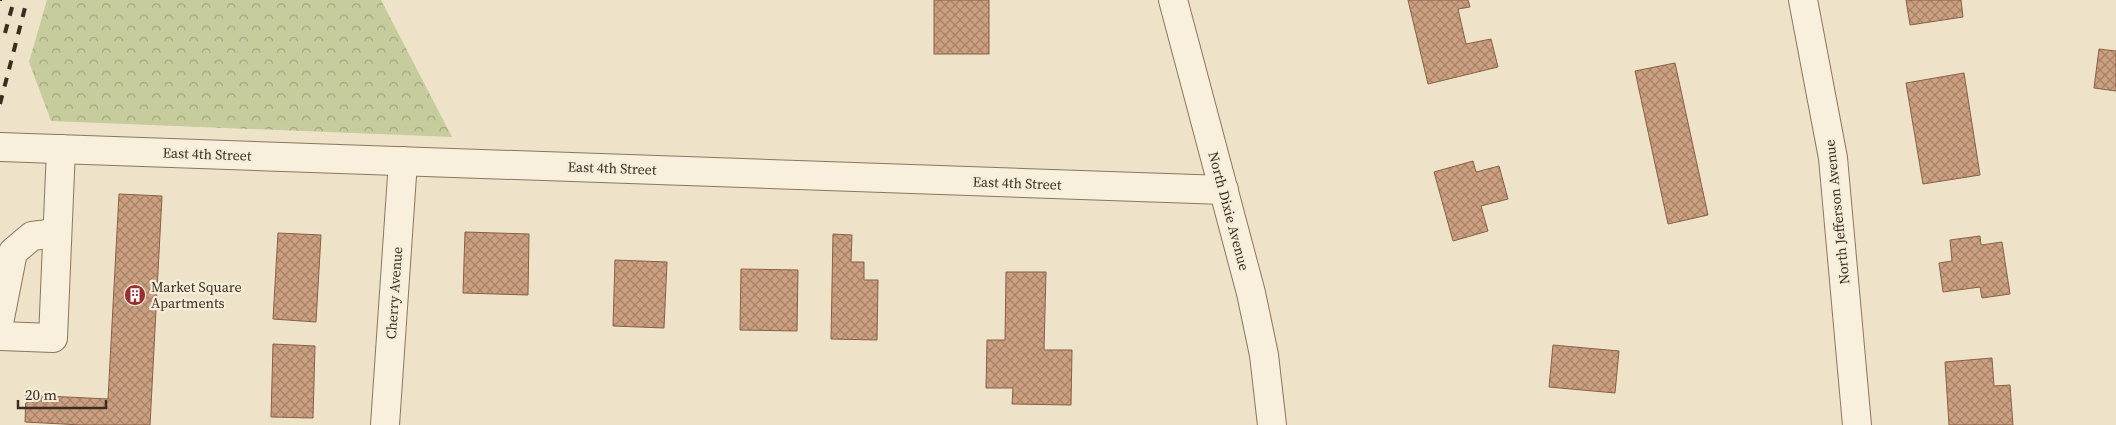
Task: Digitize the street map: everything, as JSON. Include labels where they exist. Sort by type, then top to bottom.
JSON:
[{"type":"street","name":"North Dixie Avenue","points":[[1173,0],[1251,293],[1264,355],[1272,425]]},
{"type":"street","name":"North Jefferson Avenue","points":[[1803,0],[1833,158],[1858,425]]},
{"type":"street","name":"East 4th Street","points":[[0,147],[1224,190]]},
{"type":"street","points":[[0,336],[53,338],[61,149]]},
{"type":"street","name":"Cherry Avenue","points":[[385,425],[403,161]]},
{"type":"street","points":[[0,318],[13,252],[32,236],[56,233]]},
{"type":"green space","points":[[47,0],[381,0],[452,137],[51,121],[29,62]]},
{"type":"building","points":[[934,0],[989,0],[989,54],[934,54]]},
{"type":"building","points":[[1408,0],[1468,0],[1470,7],[1458,9],[1466,44],[1491,39],[1498,67],[1428,84]]},
{"type":"building","points":[[1906,0],[1961,0],[1963,17],[1910,25]]},
{"type":"building","points":[[2099,49],[2116,51],[2116,91],[2094,88]]},
{"type":"building","points":[[1675,63],[1708,215],[1668,224],[1635,71]]},
{"type":"building","points":[[1964,73],[1980,175],[1923,184],[1906,83]]},
{"type":"building","points":[[1473,161],[1476,172],[1499,166],[1508,199],[1481,206],[1488,231],[1453,241],[1434,172]]},
{"type":"building","name":"Market Square Apartments","points":[[119,194],[162,196],[150,425],[81,425],[25,422],[26,395],[108,399]]},
{"type":"building","points":[[465,232],[529,234],[528,295],[463,293]]},
{"type":"building","points":[[278,233],[321,235],[316,322],[273,319]]},
{"type":"building","points":[[833,234],[852,235],[851,262],[864,262],[864,280],[878,280],[877,340],[831,339]]},
{"type":"building","points":[[1980,236],[1981,245],[2002,242],[2010,294],[1982,298],[1980,287],[1943,292],[1939,263],[1952,261],[1950,240]]},
{"type":"building","points":[[615,260],[667,262],[664,328],[613,326]]},
{"type":"building","points":[[741,269],[798,270],[797,331],[740,330]]},
{"type":"building","points":[[1006,272],[1046,272],[1044,350],[1072,350],[1071,405],[1012,404],[1013,388],[986,388],[987,340],[1005,340]]},
{"type":"building","points":[[273,344],[315,346],[313,418],[271,417]]},
{"type":"building","points":[[1553,345],[1619,351],[1615,393],[1549,387]]},
{"type":"building","points":[[1992,358],[1994,386],[2010,385],[2013,425],[1949,425],[1945,362]]},
{"type":"railway","points":[[5,33],[14,0]]},
{"type":"railway","points":[[0,104],[27,0]]},
{"type":"place","name":"Market Square Apartments","points":[[135,295]]}]
